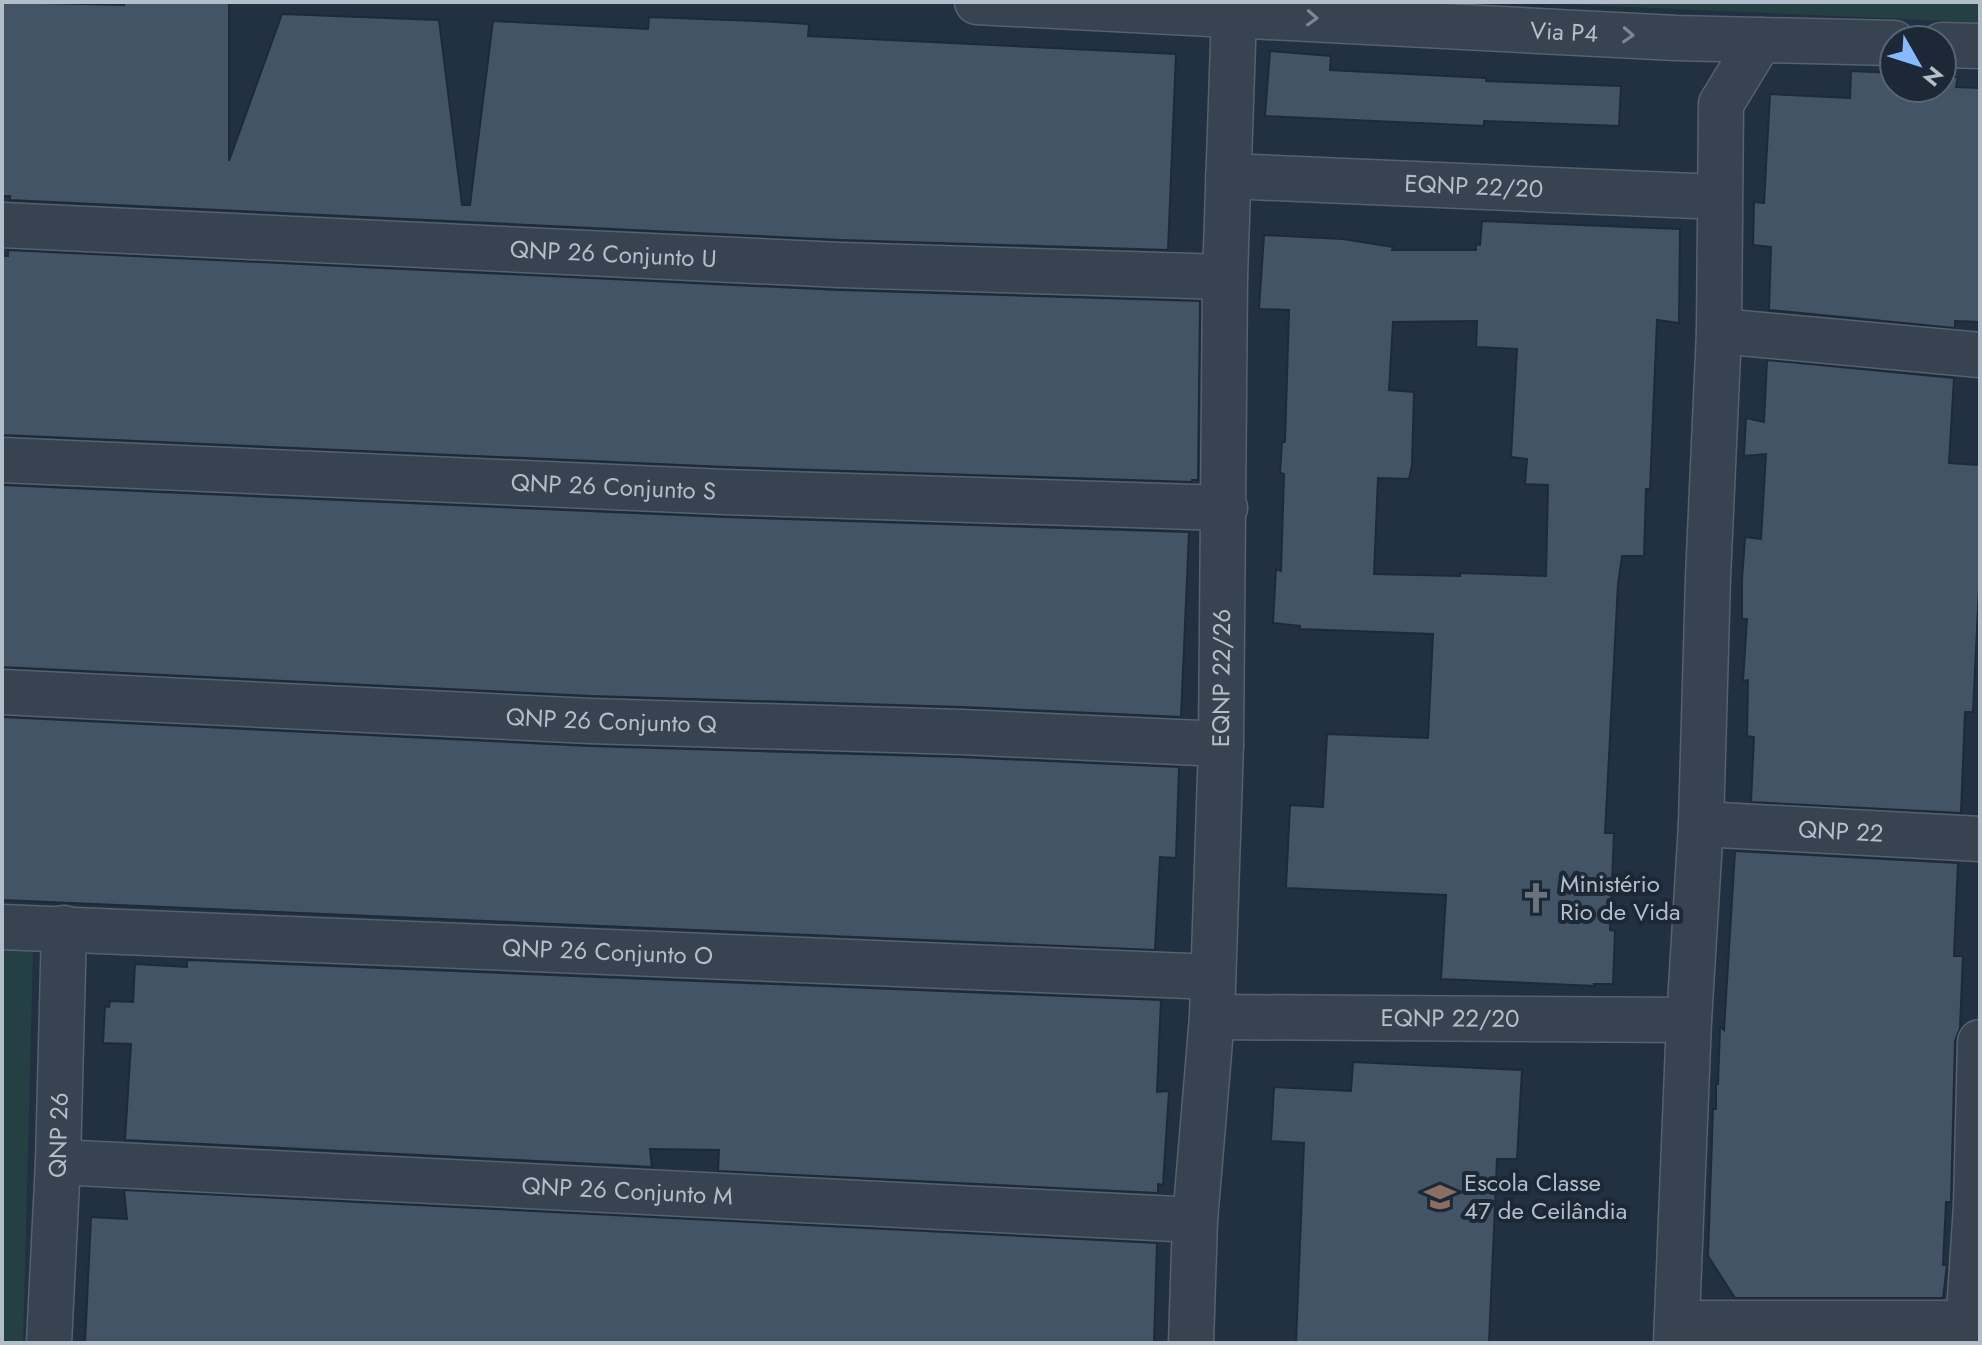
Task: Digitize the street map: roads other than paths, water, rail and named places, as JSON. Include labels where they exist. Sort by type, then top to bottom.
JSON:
[{"type":"street","name":"Via P4","points":[[977,2],[1676,38],[1878,43]]},
{"type":"street","name":"EQNP 22/26","points":[[1191,1343],[1195,1220],[1212,997],[1221,744],[1225,277],[1234,14]]},
{"type":"street","points":[[1676,38],[1721,104]]},
{"type":"street","points":[[1760,40],[1721,104],[1719,331],[1701,824],[1689,1020],[1677,1333],[1967,1333],[1978,1206],[1980,1042]]},
{"type":"street","points":[[1958,45],[1980,46]]},
{"type":"street","name":"EQNP 22/20","points":[[1228,176],[1719,197]]},
{"type":"street","name":"QNP 26 Conjunto U","points":[[2,225],[840,265],[1225,277]]},
{"type":"street","points":[[1719,331],[1980,355]]},
{"type":"street","name":"QNP 26 Conjunto S","points":[[2,460],[694,491],[1225,508]]},
{"type":"street","name":"QNP 26 Conjunto Q","points":[[2,692],[590,721],[1221,744]]},
{"type":"street","name":"QNP 22","points":[[1701,824],[1980,839]]},
{"type":"street","name":"QNP 26 Conjunto O","points":[[2,927],[64,928],[1212,997]]},
{"type":"street","name":"QNP 26","points":[[49,1343],[58,1162],[64,928]]},
{"type":"street","name":"EQNP 22/20","points":[[1212,997],[1689,1020]]},
{"type":"street","name":"QNP 26 Conjunto M","points":[[58,1162],[1195,1220]]},
{"type":"place","name":"Ministério Rio de Vida","points":[[1536,898]]},
{"type":"place","name":"Escola Classe 47 de Ceilândia","points":[[1440,1197]]}]
